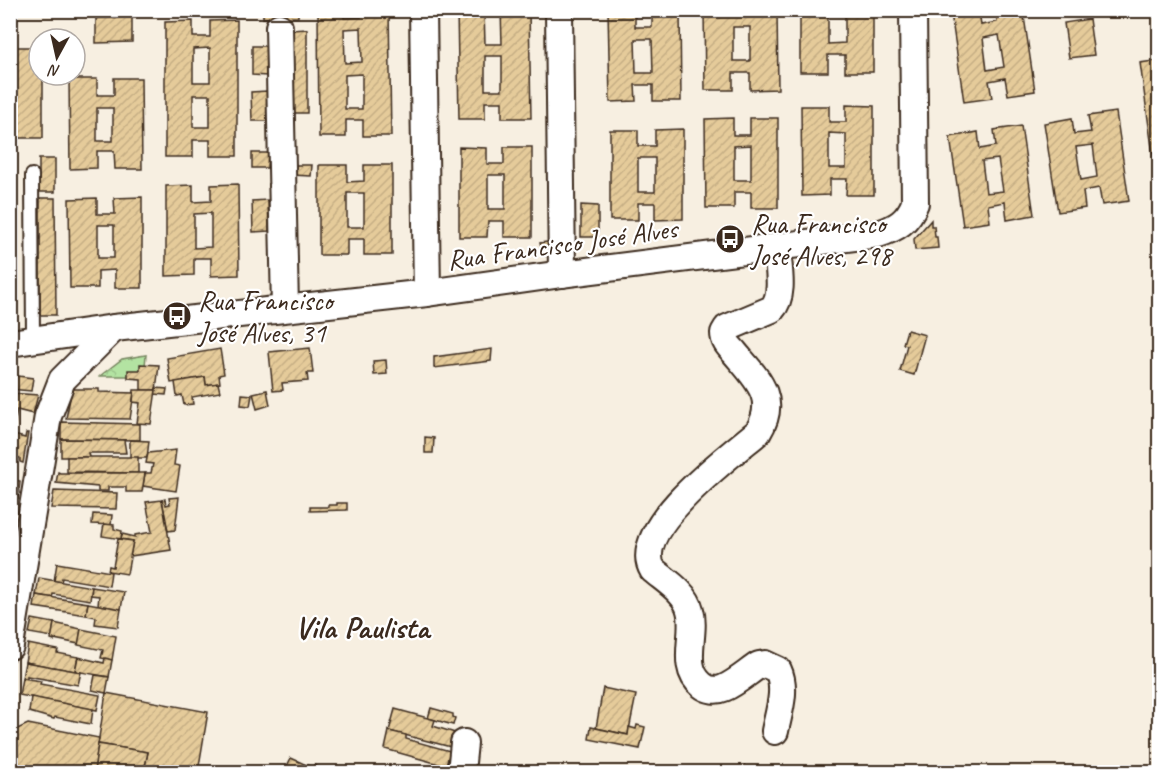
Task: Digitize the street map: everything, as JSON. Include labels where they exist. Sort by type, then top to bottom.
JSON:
[{"type":"street","points":[[423,10],[427,293]]},
{"type":"street","points":[[559,10],[562,274]]},
{"type":"street","name":"Rua Francisco José Alves","points":[[22,341],[114,328],[427,293],[879,234],[903,223],[911,214],[915,203],[913,10]]},
{"type":"street","points":[[279,27],[285,308]]},
{"type":"street","points":[[775,731],[783,691],[782,679],[778,670],[765,664],[759,665],[724,688],[712,690],[699,682],[690,664],[690,610],[685,598],[653,570],[649,564],[649,556],[651,544],[663,521],[688,490],[758,432],[765,421],[767,408],[765,393],[758,380],[726,342],[724,333],[727,328],[775,306],[780,294],[777,248]]},
{"type":"street","points":[[10,646],[48,416],[62,380],[114,328]]},
{"type":"street","points":[[461,772],[464,743]]},
{"type":"lane","points":[[22,341],[32,175]]},
{"type":"green space","points":[[146,355],[144,376],[100,376],[122,359]]},
{"type":"building","points":[[263,10],[298,10],[298,17],[263,18]]},
{"type":"building","points":[[318,10],[344,10],[344,18],[361,17],[361,10],[389,10],[391,136],[363,136],[363,120],[346,120],[346,137],[319,137]],"holes":[[[361,28],[362,62],[345,63],[344,29]],[[362,74],[362,109],[345,109],[345,75]]]},
{"type":"building","points":[[457,10],[499,10],[484,11],[485,44],[502,44],[501,10],[529,10],[531,118],[502,118],[502,102],[485,102],[485,119],[459,119]],"holes":[[[485,56],[502,56],[502,90],[485,90]]]},
{"type":"building","points":[[608,10],[635,10],[635,27],[652,27],[652,10],[680,10],[681,101],[653,101],[653,85],[635,85],[636,101],[610,102]],"holes":[[[635,39],[652,39],[653,73],[636,73]]]},
{"type":"building","points":[[704,10],[732,10],[732,16],[749,16],[749,10],[777,10],[778,89],[750,90],[750,73],[733,73],[733,90],[705,90]],"holes":[[[733,27],[750,27],[750,61],[733,61]]]},
{"type":"building","points":[[800,10],[828,10],[828,44],[845,43],[845,10],[873,10],[873,72],[845,72],[845,55],[828,55],[828,72],[800,72]]},
{"type":"building","points":[[979,10],[981,25],[997,22],[996,10],[1023,10],[1035,91],[1008,95],[1005,78],[989,81],[992,98],[964,102],[951,13]],"holes":[[[999,35],[1004,67],[987,70],[983,38]]]},
{"type":"building","points":[[132,17],[132,42],[96,43],[96,18]]},
{"type":"building","points":[[1089,19],[1094,55],[1069,58],[1064,23]]},
{"type":"building","points":[[237,20],[237,156],[210,156],[210,140],[193,140],[193,157],[165,157],[165,22],[193,21],[193,37],[210,37],[210,21]],"holes":[[[210,48],[210,82],[193,82],[193,49]],[[193,95],[210,95],[210,127],[193,127]]]},
{"type":"building","points":[[307,29],[307,113],[291,113],[290,30]]},
{"type":"building","points":[[252,46],[267,46],[267,76],[252,75]]},
{"type":"building","points":[[15,47],[27,47],[27,87],[43,87],[43,138],[16,138],[16,121],[10,121],[10,108],[15,108],[15,75],[10,75],[10,64],[16,64]]},
{"type":"building","points":[[1160,60],[1160,197],[1159,197],[1140,63]]},
{"type":"building","points":[[114,78],[141,78],[142,169],[115,169],[114,151],[97,151],[97,168],[70,169],[69,87],[87,87],[87,79],[97,79],[97,95],[114,95]],"holes":[[[97,108],[113,108],[113,141],[97,141]]]},
{"type":"building","points":[[267,91],[267,121],[252,121],[251,92]]},
{"type":"building","points":[[846,105],[874,106],[874,195],[846,195],[847,179],[830,179],[830,195],[802,196],[801,106],[829,106],[829,122],[846,122]],"holes":[[[829,133],[846,134],[846,168],[829,168]]]},
{"type":"building","points":[[1116,112],[1129,201],[1102,205],[1099,188],[1083,191],[1085,208],[1058,212],[1044,123],[1072,118],[1074,134],[1091,132],[1088,116]],"holes":[[[1093,145],[1097,177],[1081,180],[1076,147]]]},
{"type":"building","points":[[733,118],[733,135],[750,135],[750,118],[778,118],[778,208],[751,208],[751,192],[734,192],[734,208],[706,208],[705,119]],"holes":[[[751,145],[751,180],[734,180],[734,146]]]},
{"type":"building","points":[[1021,126],[1034,215],[1007,220],[1005,202],[988,205],[990,222],[963,226],[950,137],[978,132],[980,149],[996,146],[994,130]],"holes":[[[998,159],[1003,191],[986,193],[982,161]]]},
{"type":"building","points":[[683,129],[683,219],[655,220],[655,203],[638,203],[638,220],[610,220],[610,130],[638,130],[638,146],[655,146],[655,130]],"holes":[[[638,158],[655,158],[655,192],[638,192]]]},
{"type":"building","points":[[459,147],[487,148],[487,164],[504,164],[504,147],[532,147],[532,237],[504,237],[504,221],[488,221],[487,237],[459,237]],"holes":[[[488,175],[505,175],[505,209],[488,209]]]},
{"type":"building","points":[[252,153],[268,153],[267,168],[252,168]]},
{"type":"building","points":[[39,159],[55,159],[55,192],[39,192]]},
{"type":"building","points":[[291,165],[312,165],[311,176],[291,175]]},
{"type":"building","points":[[319,165],[347,165],[347,182],[364,181],[364,165],[392,165],[392,255],[364,255],[364,239],[347,239],[347,255],[319,255]],"holes":[[[347,193],[364,193],[364,227],[347,227]]]},
{"type":"building","points":[[10,182],[15,182],[15,198],[10,198]]},
{"type":"building","points":[[238,184],[239,275],[211,276],[211,258],[194,258],[194,275],[166,276],[166,186],[193,185],[193,202],[211,201],[211,185]],"holes":[[[211,213],[211,247],[194,248],[194,214]]]},
{"type":"building","points":[[142,197],[142,288],[115,288],[115,270],[98,271],[98,288],[70,288],[69,199],[97,198],[97,214],[115,214],[114,198]],"holes":[[[98,225],[114,225],[114,258],[98,258]]]},
{"type":"building","points":[[40,198],[55,198],[56,315],[40,315]]},
{"type":"building","points":[[268,200],[269,231],[253,232],[252,201]]},
{"type":"building","points":[[581,205],[598,206],[598,237],[581,237]]},
{"type":"building","points":[[931,220],[938,248],[915,250],[914,239]]},
{"type":"building","points":[[555,241],[558,254],[543,256],[540,243]]},
{"type":"building","points":[[10,262],[16,262],[16,317],[10,317]]},
{"type":"building","points":[[907,330],[925,335],[914,375],[900,371],[907,345],[903,344]]},
{"type":"building","points":[[310,348],[313,373],[307,373],[308,381],[282,383],[283,390],[273,391],[269,352]]},
{"type":"building","points":[[220,349],[224,374],[219,375],[220,383],[206,385],[205,377],[171,383],[167,358]]},
{"type":"building","points":[[492,349],[491,361],[434,368],[434,357]]},
{"type":"building","points":[[386,360],[387,374],[374,375],[373,361]]},
{"type":"building","points":[[140,364],[159,365],[156,390],[141,390],[141,379],[128,378],[128,370],[140,370]]},
{"type":"building","points":[[10,375],[33,378],[31,391],[10,389]]},
{"type":"building","points":[[205,377],[206,385],[218,383],[220,392],[192,397],[193,404],[184,405],[182,395],[177,396],[175,382]]},
{"type":"building","points":[[156,388],[167,389],[166,395],[155,394]]},
{"type":"building","points":[[72,389],[134,393],[130,419],[66,418]]},
{"type":"building","points":[[134,390],[156,390],[151,424],[137,423],[140,403],[133,402]]},
{"type":"building","points":[[267,390],[270,405],[257,409],[253,393]]},
{"type":"building","points":[[10,393],[38,395],[33,414],[17,410],[14,426],[10,425]]},
{"type":"building","points":[[242,394],[252,395],[250,406],[241,405]]},
{"type":"building","points":[[61,422],[140,424],[140,440],[61,439]]},
{"type":"building","points":[[28,433],[23,463],[20,462],[20,458],[10,456],[10,434],[25,438]]},
{"type":"building","points":[[425,437],[434,438],[433,453],[425,453]]},
{"type":"building","points":[[61,439],[124,440],[126,453],[88,453],[89,457],[61,457]]},
{"type":"building","points":[[130,440],[149,441],[147,458],[130,458]]},
{"type":"building","points":[[176,450],[174,465],[180,466],[176,491],[143,486],[145,473],[151,473],[153,464],[146,463],[148,453]]},
{"type":"building","points":[[67,457],[138,457],[138,473],[67,472]]},
{"type":"building","points":[[58,472],[145,473],[142,492],[126,492],[126,487],[108,487],[108,491],[98,491],[98,487],[56,483]]},
{"type":"building","points":[[10,479],[20,481],[18,498],[10,496]]},
{"type":"building","points":[[54,491],[117,493],[116,509],[51,508]]},
{"type":"building","points":[[179,497],[175,530],[168,531],[162,500],[165,499],[166,505],[170,504],[169,498]]},
{"type":"building","points":[[162,500],[171,550],[130,556],[133,541],[121,539],[122,534],[135,537],[135,535],[152,532],[146,502]]},
{"type":"building","points":[[337,503],[347,503],[347,510],[310,511],[310,507],[328,507],[328,505],[337,505]]},
{"type":"building","points":[[93,514],[112,515],[111,525],[92,524]]},
{"type":"building","points":[[104,524],[114,525],[114,529],[122,531],[121,539],[102,536]]},
{"type":"building","points":[[118,539],[133,541],[127,574],[108,571],[109,566],[113,567]]},
{"type":"building","points":[[57,563],[111,572],[109,586],[62,578],[61,582],[54,581]]},
{"type":"building","points":[[39,578],[92,587],[90,600],[53,594],[52,598],[36,595]]},
{"type":"building","points":[[92,587],[124,592],[121,609],[98,605],[99,596],[91,595]]},
{"type":"building","points":[[36,595],[88,603],[86,615],[34,607]]},
{"type":"building","points":[[88,603],[121,609],[118,627],[95,624],[96,617],[86,615]]},
{"type":"building","points":[[32,619],[54,623],[52,637],[29,633]]},
{"type":"building","points":[[54,623],[81,629],[79,644],[51,640]]},
{"type":"building","points":[[81,629],[116,636],[112,660],[101,658],[103,650],[78,645]]},
{"type":"building","points":[[28,644],[78,657],[75,671],[25,662]]},
{"type":"building","points":[[78,657],[104,663],[105,658],[112,660],[109,677],[75,671]]},
{"type":"building","points":[[25,662],[81,672],[78,685],[27,676],[27,678],[22,678]]},
{"type":"building","points":[[95,675],[109,677],[106,693],[92,690]]},
{"type":"building","points":[[22,678],[41,681],[40,684],[100,695],[97,710],[19,695]]},
{"type":"building","points":[[603,688],[636,695],[628,735],[596,728]]},
{"type":"building","points":[[106,693],[208,712],[198,772],[145,766],[148,752],[98,744]]},
{"type":"building","points":[[31,697],[93,709],[91,724],[55,717],[54,719],[29,712]]},
{"type":"building","points":[[431,708],[453,714],[455,718],[453,725],[428,718]]},
{"type":"building","points":[[395,709],[435,720],[433,726],[455,733],[451,747],[389,731]]},
{"type":"building","points":[[28,724],[99,738],[94,772],[19,772],[20,767],[10,759],[13,731]]},
{"type":"building","points":[[637,725],[645,727],[640,749],[589,739],[591,727],[628,735],[629,727],[636,729]]},
{"type":"building","points":[[389,731],[406,735],[406,739],[450,751],[446,766],[385,749]]},
{"type":"building","points":[[98,744],[148,752],[145,766],[188,772],[94,772]]},
{"type":"building","points":[[291,758],[313,768],[314,765],[329,772],[284,772]]},
{"type":"place","name":"Rua Francisco José Alves, 298","points":[[730,239]]},
{"type":"place","name":"Rua Francisco José Alves, 31","points":[[177,316]]},
{"type":"district","name":"Vila Paulista","points":[[362,627]]}]
